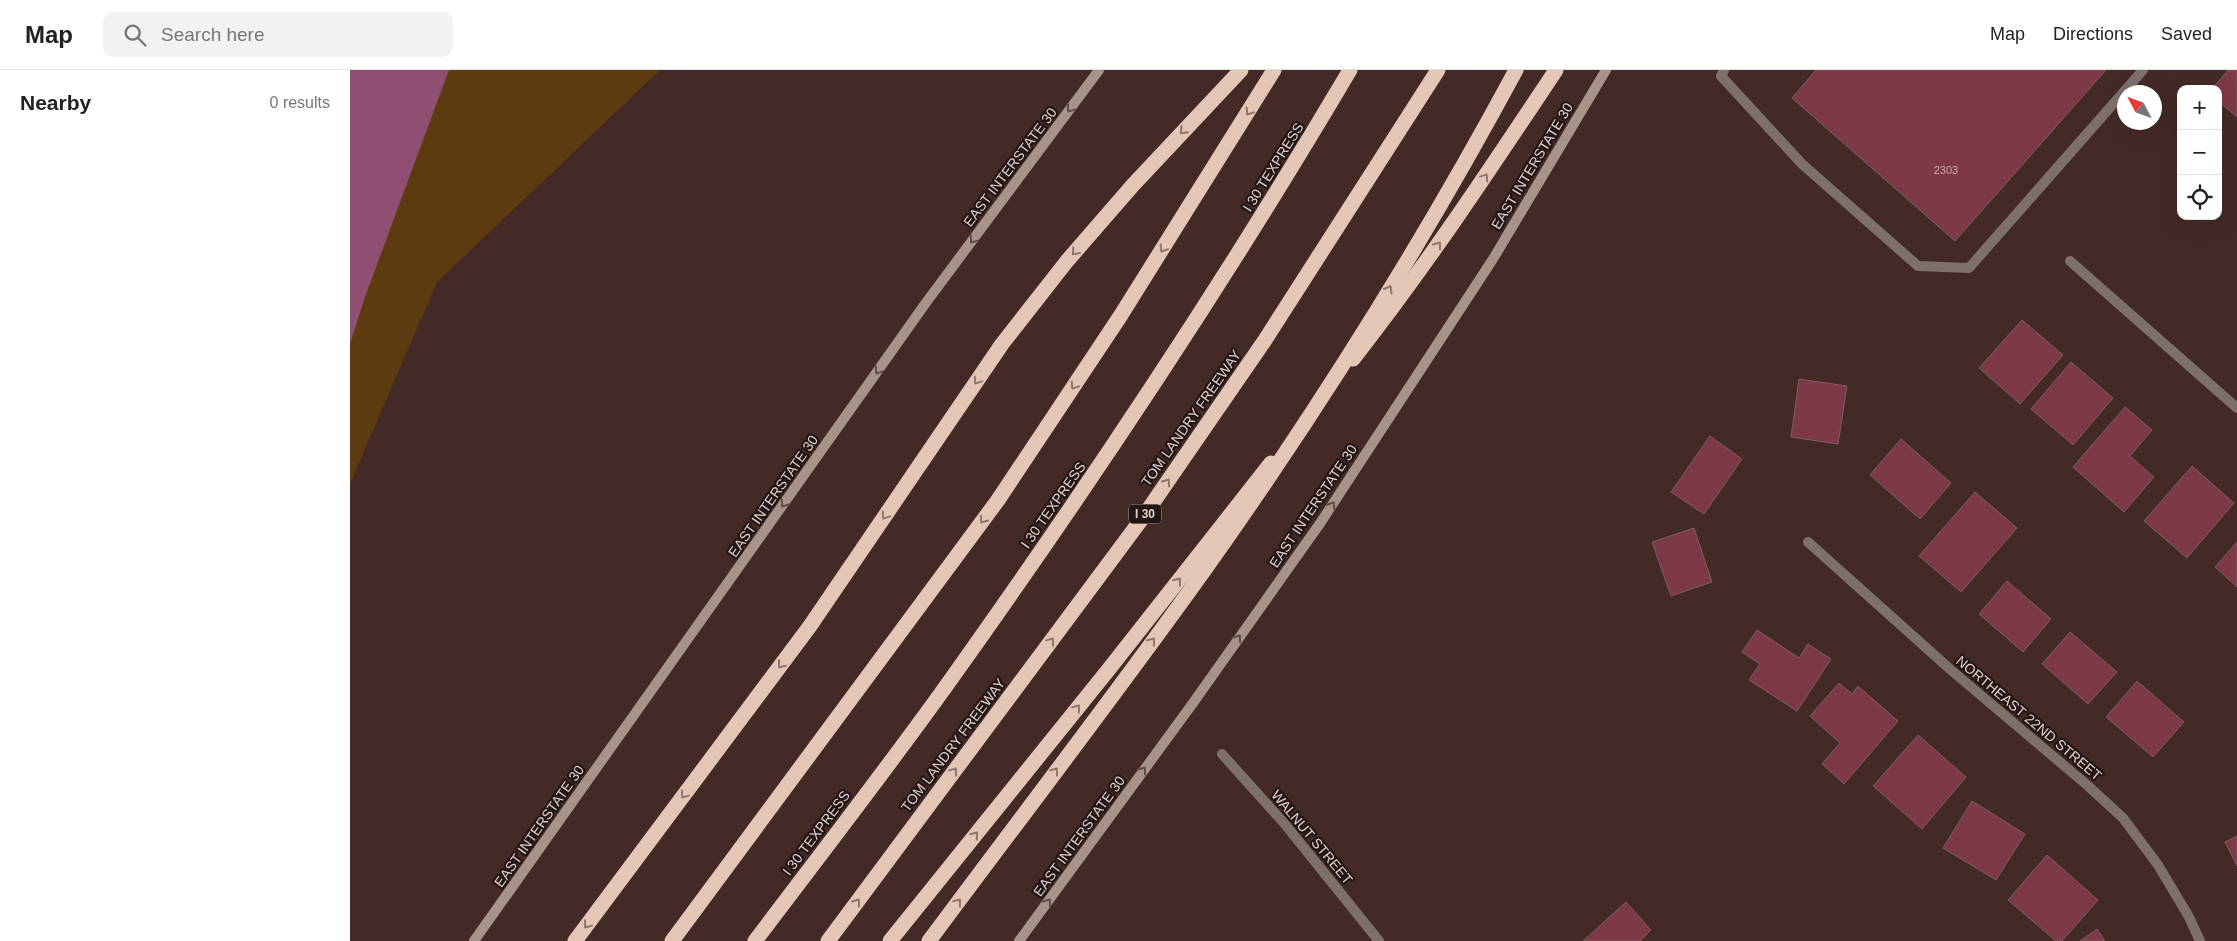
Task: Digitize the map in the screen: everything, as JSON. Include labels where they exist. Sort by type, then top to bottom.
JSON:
[{"type":"highway","points":[[575,941],[810,626],[1008,337],[1067,261],[1133,185],[1241,70]]},
{"type":"highway","points":[[672,941],[998,500],[1121,315],[1274,70]]},
{"type":"highway","name":"I 30 TEXPRESS","points":[[755,941],[947,684],[1073,506],[1195,324],[1350,70]]},
{"type":"highway","name":"TOM LANDRY FREEWAY","points":[[828,941],[1141,520],[1271,332],[1438,70]]},
{"type":"highway","points":[[929,941],[1206,568],[1295,438],[1382,301],[1516,70]]},
{"type":"highway","points":[[890,941],[1109,669],[1389,312],[1458,218],[1556,70]]},
{"type":"main road","name":"EAST INTERSTATE 30","points":[[474,941],[925,304],[1099,70]]},
{"type":"main road","name":"EAST INTERSTATE 30","points":[[1019,941],[1321,522],[1493,259],[1606,70]]},
{"type":"street","points":[[1724,70],[1721,76],[1802,164],[1918,266],[1969,268],[2143,70]]},
{"type":"street","points":[[2070,261],[2237,408]]},
{"type":"street","name":"NORTHEAST 22ND STREET","points":[[1808,542],[1951,670],[2087,785],[2122,818],[2158,865],[2189,917],[2200,941]]},
{"type":"street","name":"WALNUT STREET","points":[[1222,754],[1284,823],[1379,941]]},
{"type":"shaded area","points":[[350,70],[660,70],[437,282],[350,484]]},
{"type":"shaded area","points":[[350,70],[449,70],[365,297],[350,344]]},
{"type":"building","points":[[1816,70],[2106,70],[1955,241],[1792,98]]},
{"type":"building","points":[[2228,70],[2237,70],[2237,117],[2222,104],[2222,85],[2215,85]]},
{"type":"building","points":[[2022,320],[2063,355],[2020,404],[1979,368]]},
{"type":"building","points":[[2071,362],[2113,398],[2073,445],[2031,409]]},
{"type":"building","points":[[1799,379],[1847,386],[1838,444],[1791,437]]},
{"type":"building","points":[[2125,407],[2152,430],[2130,456],[2154,477],[2124,512],[2073,467]]},
{"type":"building","points":[[1710,436],[1742,459],[1704,514],[1671,492]]},
{"type":"building","points":[[1901,439],[1951,483],[1920,519],[1870,475]]},
{"type":"building","points":[[2192,466],[2234,503],[2187,558],[2144,521]]},
{"type":"building","points":[[1975,492],[2017,528],[1961,592],[1919,556]]},
{"type":"building","points":[[1694,528],[1712,582],[1671,596],[1652,542]]},
{"type":"building","points":[[2237,542],[2237,587],[2215,567]]},
{"type":"building","points":[[2007,581],[2051,619],[2023,652],[1979,614]]},
{"type":"building","points":[[1757,630],[1799,658],[1808,644],[1831,659],[1797,711],[1749,680],[1760,664],[1742,652]]},
{"type":"building","points":[[2070,632],[2117,672],[2088,704],[2042,664]]},
{"type":"building","points":[[2137,681],[2184,722],[2153,757],[2106,717]]},
{"type":"building","points":[[1839,683],[1852,694],[1858,686],[1898,721],[1844,784],[1822,764],[1840,743],[1810,716]]},
{"type":"building","points":[[1918,735],[1966,777],[1922,829],[1873,786]]},
{"type":"building","points":[[1972,801],[2025,834],[1996,880],[1943,848]]},
{"type":"building","points":[[2237,836],[2237,866],[2225,842]]},
{"type":"building","points":[[2047,855],[2098,900],[2062,941],[2056,941],[2008,900]]},
{"type":"building","points":[[1626,902],[1651,930],[1640,941],[1583,941]]},
{"type":"building","points":[[2097,929],[2105,941],[2080,941]]}]
